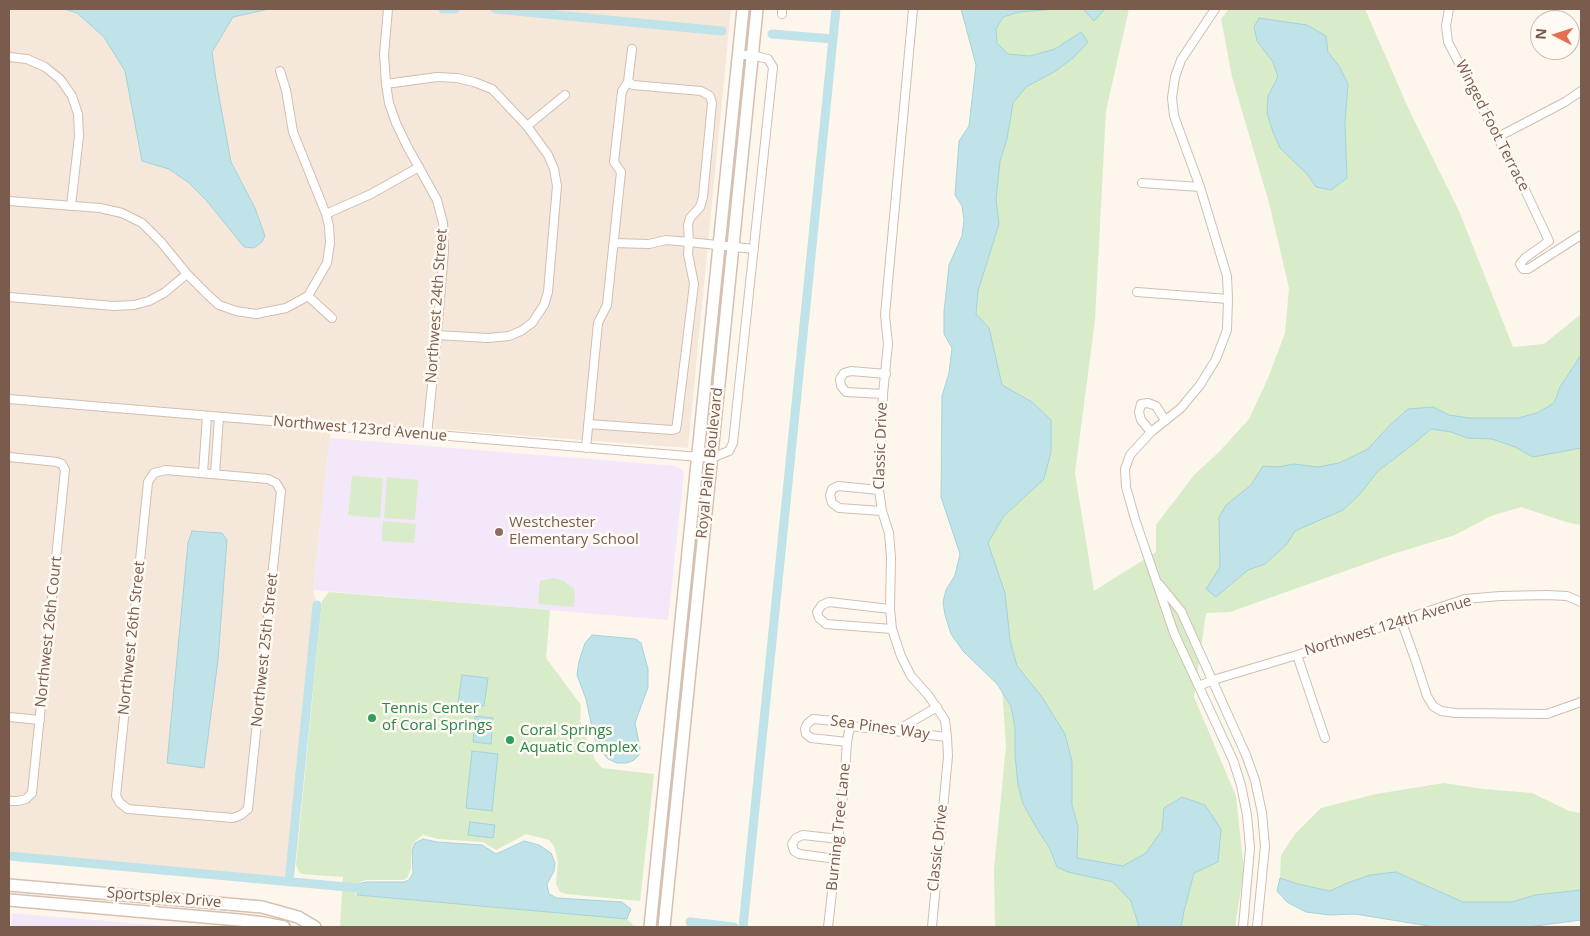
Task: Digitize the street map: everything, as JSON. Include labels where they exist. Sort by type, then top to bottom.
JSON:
[{"type":"street","name":"Northwest 24th Street","points":[[388,9],[384,54],[389,103],[396,123],[437,200],[443,223],[444,250],[427,435]]},
{"type":"street","name":"Royal Palm Boulevard","points":[[651,922],[743,9]]},
{"type":"street","name":"Royal Palm Boulevard","points":[[665,922],[756,9]]},
{"type":"street","name":"Classic Drive","points":[[914,9],[885,315],[888,344],[883,394],[879,490],[891,558],[890,609],[892,629],[901,656],[911,676],[937,707],[945,720],[948,756],[932,927]]},
{"type":"street","points":[[1215,9],[1181,60],[1175,78],[1172,98],[1174,116],[1200,187],[1227,276],[1227,330],[1216,359],[1200,385],[1186,403],[1151,432],[1130,455],[1125,469],[1126,487],[1135,519],[1174,632],[1233,760],[1241,785],[1247,815],[1250,848],[1243,927]]},
{"type":"street","name":"Winged Foot Terrace","points":[[1449,9],[1446,26],[1448,42],[1549,240],[1520,264],[1523,269],[1528,269],[1581,236]]},
{"type":"street","points":[[586,448],[598,323],[607,306],[614,242],[620,172],[614,162],[622,92],[628,82],[632,49]]},
{"type":"street","points":[[711,458],[728,451],[733,443],[773,67],[768,59],[752,55],[738,55]]},
{"type":"street","points":[[9,57],[27,59],[45,66],[60,79],[72,96],[78,114],[79,136],[72,206]]},
{"type":"street","points":[[9,201],[100,208],[122,213],[142,223],[162,242],[187,274],[219,305],[236,311],[256,314],[286,308],[308,296],[327,263],[330,243],[326,214],[293,132],[286,90],[280,71]]},
{"type":"street","points":[[386,84],[437,77],[457,78],[474,82],[492,90],[527,126],[548,155],[554,169],[557,186],[548,292],[544,305],[532,323],[521,331],[509,336],[488,338],[437,335]]},
{"type":"street","points":[[588,424],[676,429],[694,284],[688,254],[688,225],[690,218],[700,206],[703,197],[711,99],[704,92],[633,85],[628,82]]},
{"type":"street","points":[[1498,137],[1566,102],[1581,90]]},
{"type":"street","points":[[527,126],[564,94]]},
{"type":"street","points":[[326,214],[371,194],[419,167]]},
{"type":"street","points":[[1142,183],[1200,187]]},
{"type":"street","points":[[614,242],[649,244],[666,240],[754,249]]},
{"type":"street","points":[[9,297],[114,306],[134,305],[149,301],[187,274]]},
{"type":"street","points":[[1137,292],[1228,299]]},
{"type":"street","points":[[308,296],[332,318]]},
{"type":"street","points":[[883,394],[846,392],[841,386],[840,379],[844,373],[850,371],[886,374]]},
{"type":"street","name":"Northwest 123rd Avenue","points":[[9,399],[711,458]]},
{"type":"street","points":[[1151,432],[1141,420],[1139,412],[1141,404],[1148,403],[1156,406],[1165,420]]},
{"type":"street","points":[[207,416],[203,473],[214,474],[220,417]]},
{"type":"street","name":"Northwest 26th Court","points":[[9,457],[57,462],[62,464],[65,470],[32,793],[26,799],[18,801],[9,800]]},
{"type":"street","name":"Northwest 26th Street","points":[[203,473],[166,470],[154,474],[148,482],[116,796],[120,803],[128,809],[234,818],[241,815]]},
{"type":"street","name":"Northwest 25th Street","points":[[214,474],[268,479],[276,483],[281,492],[248,809],[241,815]]},
{"type":"street","points":[[879,490],[838,486],[832,489],[830,495],[832,503],[838,508],[882,511]]},
{"type":"street","points":[[1156,581],[1181,611],[1252,771],[1262,813],[1264,846],[1257,927]]},
{"type":"street","name":"Northwest 124th Avenue","points":[[1199,686],[1465,599],[1547,595],[1567,596],[1581,602]]},
{"type":"street","points":[[890,609],[829,602],[822,604],[817,612],[819,618],[826,624],[892,629]]},
{"type":"street","points":[[1401,620],[1416,659],[1427,696],[1433,706],[1441,711],[1456,713],[1547,714],[1581,704]]},
{"type":"street","points":[[1296,655],[1325,738]]},
{"type":"street","points":[[896,731],[937,707]]},
{"type":"street","points":[[9,717],[40,720]]},
{"type":"street","name":"Sea Pines Way","points":[[846,742],[811,738],[806,734],[805,729],[812,719],[834,721],[850,726],[947,737]]},
{"type":"street","name":"Burning Tree Lane","points":[[828,927],[839,839],[846,742],[850,726]]},
{"type":"street","points":[[836,859],[799,854],[794,851],[792,844],[796,838],[803,835],[839,839]]},
{"type":"street","name":"Sportsplex Drive","points":[[9,885],[262,906],[298,917],[315,927]]},
{"type":"street","name":"Sportsplex Drive","points":[[9,900],[239,920],[284,927]]},
{"type":"shaded area","points":[[9,9],[731,9],[688,448],[332,421],[313,590],[317,605],[289,882],[9,856]]},
{"type":"shaded area","name":"Westchester Elementary School","points":[[330,438],[675,466],[681,469],[684,473],[668,620],[313,590]]},
{"type":"shaded area","points":[[12,913],[22,914],[178,927],[11,927]]},
{"type":"green space","points":[[995,9],[1129,9],[1106,111],[1095,320],[1075,473],[1094,591],[1156,552],[1156,525],[1194,475],[1220,451],[1249,419],[1268,378],[1285,333],[1289,288],[1269,203],[1232,77],[1221,19],[1229,9],[1365,9],[1410,112],[1459,211],[1513,347],[1544,344],[1581,314],[1581,525],[1521,507],[1491,516],[1455,535],[1393,554],[1230,612],[1206,613],[1194,697],[1236,796],[1244,870],[1235,927],[995,927],[994,869],[1006,746],[1001,673],[954,459]]},
{"type":"green space","points":[[352,476],[383,478],[380,518],[348,515]]},
{"type":"green space","points":[[387,477],[418,480],[415,520],[384,518]]},
{"type":"green space","points":[[383,521],[416,524],[414,543],[382,541]]},
{"type":"green space","points":[[554,578],[564,581],[575,590],[574,607],[538,604],[540,581]]},
{"type":"green space","points":[[329,592],[550,610],[546,658],[581,705],[580,721],[595,760],[602,768],[654,774],[640,901],[560,892],[556,884],[558,861],[554,846],[549,840],[526,834],[496,850],[483,842],[438,839],[423,835],[414,842],[411,849],[411,869],[407,878],[403,880],[366,880],[356,884],[355,895],[627,919],[634,927],[340,927],[343,877],[302,874],[296,865],[322,601]]},
{"type":"green space","points":[[1444,783],[1483,789],[1532,793],[1569,811],[1581,813],[1581,890],[1535,895],[1512,902],[1463,902],[1396,872],[1370,875],[1330,891],[1280,878],[1281,855],[1295,834],[1321,808],[1376,794]]},
{"type":"water","points":[[64,9],[269,9],[233,17],[212,52],[231,162],[255,208],[265,236],[262,242],[254,248],[244,247],[206,200],[189,183],[169,169],[142,161],[125,71],[104,37],[77,13]]},
{"type":"water","points":[[961,9],[1057,9],[1019,12],[1003,17],[996,29],[997,43],[1008,54],[1030,56],[1055,49],[1081,32],[1088,42],[1073,58],[1054,72],[1026,87],[1013,103],[1007,139],[1000,161],[996,199],[999,224],[978,291],[976,314],[989,328],[1002,385],[1032,402],[1051,420],[1051,452],[1044,479],[1003,517],[988,543],[1005,593],[1010,640],[1017,666],[1042,697],[1065,734],[1072,762],[1072,805],[1078,827],[1077,858],[1123,866],[1146,853],[1162,830],[1164,808],[1182,797],[1205,805],[1221,829],[1218,862],[1194,873],[1181,927],[1139,927],[1131,901],[1113,882],[1068,872],[1057,867],[1050,849],[1023,804],[1018,785],[1015,728],[1011,706],[997,684],[963,651],[951,634],[945,615],[943,602],[946,590],[955,575],[960,554],[941,497],[942,396],[949,373],[952,348],[944,334],[944,312],[949,265],[962,236],[964,220],[962,206],[955,195],[959,141],[969,126],[976,65]]},
{"type":"water","points":[[1083,9],[1105,9],[1094,21]]},
{"type":"water","points":[[1259,18],[1307,25],[1326,36],[1328,52],[1339,66],[1348,84],[1345,122],[1347,178],[1331,190],[1316,187],[1307,174],[1280,148],[1273,132],[1267,113],[1268,96],[1278,77],[1273,62],[1257,41],[1254,27]]},
{"type":"water","points":[[1581,355],[1581,448],[1533,457],[1515,447],[1492,439],[1467,438],[1451,432],[1431,429],[1378,471],[1360,494],[1343,510],[1295,531],[1287,544],[1265,564],[1248,570],[1216,597],[1206,589],[1220,567],[1219,517],[1226,505],[1251,485],[1263,466],[1278,467],[1294,464],[1318,467],[1339,463],[1368,449],[1408,409],[1433,407],[1449,415],[1469,418],[1518,418],[1537,413],[1554,403],[1560,387]]},
{"type":"water","points":[[192,531],[222,533],[227,540],[218,660],[204,768],[167,763],[188,543]]},
{"type":"water","points":[[592,635],[636,639],[641,643],[648,669],[648,687],[635,723],[640,748],[639,755],[627,763],[617,763],[608,759],[597,746],[586,699],[577,675],[585,643]]},
{"type":"water","points":[[462,675],[488,678],[484,706],[458,703]]},
{"type":"water","points":[[475,716],[493,718],[491,744],[473,742]]},
{"type":"water","points":[[472,751],[498,754],[492,811],[466,808]]},
{"type":"water","points":[[470,822],[495,825],[493,838],[468,835]]},
{"type":"water","points":[[423,839],[437,842],[482,845],[496,854],[524,841],[539,845],[551,853],[555,863],[554,871],[547,884],[549,894],[557,898],[622,902],[631,909],[627,919],[357,895],[358,884],[367,882],[404,882],[409,880],[413,873],[412,850],[415,843]]},
{"type":"water","points":[[1396,872],[1463,902],[1512,902],[1535,895],[1581,890],[1581,920],[1528,927],[1435,927],[1355,914],[1330,915],[1306,912],[1287,902],[1277,891],[1280,878],[1330,891],[1370,875]]},
{"type":"waterway","points":[[443,9],[455,9]]},
{"type":"waterway","points":[[495,9],[722,31]]},
{"type":"waterway","points":[[743,927],[836,9]]},
{"type":"waterway","points":[[772,34],[833,39]]},
{"type":"waterway","points":[[289,882],[317,605]]},
{"type":"waterway","points":[[9,856],[369,889]]},
{"type":"waterway","points":[[690,922],[734,927]]},
{"type":"place","name":"Westchester Elementary School","points":[[499,532]]},
{"type":"place","name":"Tennis Center of Coral Springs","points":[[372,718]]},
{"type":"place","name":"Coral Springs Aquatic Complex","points":[[510,740]]}]
